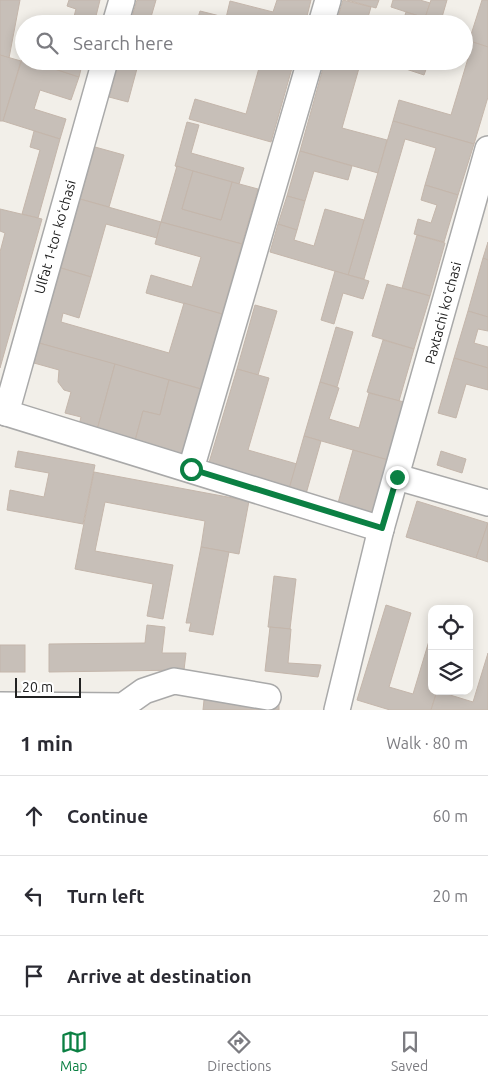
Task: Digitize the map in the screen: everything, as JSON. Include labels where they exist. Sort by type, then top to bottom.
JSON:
[{"type":"street","points":[[118,15],[122,0]]},
{"type":"street","points":[[324,15],[328,0]]},
{"type":"street","name":"Ulfat 1-tor koʻchasi","points":[[3,412],[102,70]]},
{"type":"street","points":[[191,469],[307,70]]},
{"type":"street","name":"Paxtachi koʻchasi","points":[[342,709],[382,528],[488,149]]},
{"type":"street","points":[[3,412],[382,528]]},
{"type":"street","points":[[397,477],[488,503]]},
{"type":"street","points":[[0,706],[123,706],[144,691],[174,681],[268,697]]},
{"type":"building","points":[[0,0],[20,0],[17,15],[15,15],[15,26],[9,58],[0,55]]},
{"type":"building","points":[[69,0],[100,0],[96,15],[74,15],[76,9],[67,6]]},
{"type":"building","points":[[137,0],[156,0],[152,15],[133,15]]},
{"type":"building","points":[[277,0],[311,0],[307,15],[227,15],[230,1],[273,12]]},
{"type":"building","points":[[343,0],[371,7],[369,15],[339,15]]},
{"type":"building","points":[[347,0],[379,0],[376,8]]},
{"type":"building","points":[[393,0],[420,0],[430,3],[426,15],[416,15],[391,7]]},
{"type":"building","points":[[431,0],[447,0],[443,15],[426,15]]},
{"type":"building","points":[[482,0],[488,0],[488,47],[473,42],[473,28]]},
{"type":"building","points":[[200,11],[216,15],[199,15]]},
{"type":"building","points":[[406,12],[416,15],[405,15]]},
{"type":"building","points":[[473,42],[488,47],[488,97],[474,144],[393,121],[399,100],[451,115],[465,70],[473,70]]},
{"type":"building","points":[[0,55],[15,59],[15,70],[18,70],[3,121],[0,121]]},
{"type":"building","points":[[19,70],[58,70],[79,77],[71,100],[40,90],[34,109],[66,119],[60,139],[3,121]]},
{"type":"building","points":[[58,70],[81,70],[79,77]]},
{"type":"building","points":[[116,70],[137,70],[128,102],[109,97]]},
{"type":"building","points":[[258,70],[291,70],[271,142],[189,119],[195,99],[246,114]]},
{"type":"building","points":[[322,70],[358,70],[342,128],[387,140],[378,173],[300,151]]},
{"type":"building","points":[[409,70],[426,70],[424,75]]},
{"type":"building","points":[[393,121],[474,144],[458,195],[425,185],[436,148],[405,139],[364,279],[348,275]]},
{"type":"building","points":[[187,122],[199,125],[191,153],[244,168],[239,184],[175,166]]},
{"type":"building","points":[[34,131],[60,139],[38,218],[22,214],[40,150],[30,147]]},
{"type":"building","points":[[95,147],[124,155],[109,207],[80,199]]},
{"type":"building","points":[[300,151],[352,166],[348,180],[314,171],[305,201],[287,196]]},
{"type":"building","points":[[177,166],[193,171],[182,209],[221,220],[232,182],[258,189],[242,244],[161,222]]},
{"type":"building","points":[[193,171],[232,182],[221,220],[182,209]]},
{"type":"building","points":[[425,185],[458,195],[444,242],[414,234],[418,219],[431,223],[437,205],[421,200]]},
{"type":"building","points":[[287,196],[305,201],[297,230],[278,224]]},
{"type":"building","points":[[80,199],[161,222],[157,238],[106,224],[91,277],[61,268]]},
{"type":"building","points":[[0,209],[42,219],[0,368],[0,252],[5,233],[0,231]]},
{"type":"building","points":[[325,209],[364,220],[348,275],[270,252],[278,224],[297,230],[294,240],[314,246]]},
{"type":"building","points":[[161,222],[242,244],[222,314],[146,293],[151,275],[192,287],[201,257],[155,244]]},
{"type":"building","points":[[417,235],[445,243],[430,296],[402,288]]},
{"type":"building","points":[[488,242],[488,260],[483,258]]},
{"type":"building","points":[[483,258],[488,260],[488,317],[468,311]]},
{"type":"building","points":[[61,268],[91,277],[79,318],[63,313],[61,322],[169,353],[184,303],[222,314],[201,389],[39,343]]},
{"type":"building","points":[[335,271],[369,281],[363,299],[343,293],[334,324],[321,320]]},
{"type":"building","points":[[387,284],[430,296],[414,349],[372,336]]},
{"type":"building","points":[[255,305],[277,311],[258,375],[237,369]]},
{"type":"building","points":[[468,311],[488,317],[488,331],[478,329],[474,343],[488,347],[488,368],[454,358]]},
{"type":"building","points":[[336,327],[353,332],[337,387],[320,382]]},
{"type":"building","points":[[383,340],[414,349],[399,401],[367,392]]},
{"type":"building","points":[[39,343],[115,364],[97,430],[79,425],[81,417],[65,413],[71,392],[64,390],[58,382],[59,370],[34,363]]},
{"type":"building","points":[[454,358],[488,368],[488,390],[466,384],[456,418],[438,413]]},
{"type":"building","points":[[115,364],[169,380],[160,415],[143,411],[135,441],[97,430]]},
{"type":"building","points":[[237,369],[269,378],[248,450],[297,464],[289,489],[208,466]]},
{"type":"building","points":[[169,380],[201,389],[183,455],[135,441],[143,411],[160,415]]},
{"type":"building","points":[[320,382],[339,388],[329,419],[359,428],[369,393],[404,402],[388,460],[304,436]]},
{"type":"building","points":[[304,436],[321,441],[306,494],[289,489]]},
{"type":"building","points":[[353,450],[388,460],[372,513],[338,503]]},
{"type":"building","points":[[18,451],[95,465],[83,524],[7,510],[10,490],[44,497],[49,473],[15,467]]},
{"type":"building","points":[[441,451],[466,459],[462,473],[437,465]]},
{"type":"building","points":[[94,472],[249,501],[239,554],[201,547],[205,521],[105,502],[95,551],[173,565],[163,619],[147,616],[153,584],[75,569]]},
{"type":"building","points":[[417,501],[488,523],[476,558],[406,537]]},
{"type":"building","points":[[488,523],[488,562],[476,558]]},
{"type":"building","points":[[201,547],[229,552],[213,635],[189,631],[191,623],[186,623]]},
{"type":"building","points":[[274,576],[296,579],[290,629],[268,627]]},
{"type":"building","points":[[386,605],[411,613],[389,687],[413,694],[428,644],[428,695],[436,695],[431,710],[390,710],[357,700]]},
{"type":"building","points":[[147,625],[165,627],[162,653],[186,653],[184,670],[49,672],[49,644],[145,643]]},
{"type":"building","points":[[270,627],[291,629],[288,663],[321,665],[318,677],[265,671]]},
{"type":"building","points":[[0,645],[25,645],[25,672],[0,672]]},
{"type":"building","points":[[488,653],[488,710],[431,710],[436,695],[450,695],[473,702]]},
{"type":"building","points":[[204,700],[279,704],[279,710],[203,710]]},
{"type":"route","points":[[191,469],[382,528],[397,477]]}]
